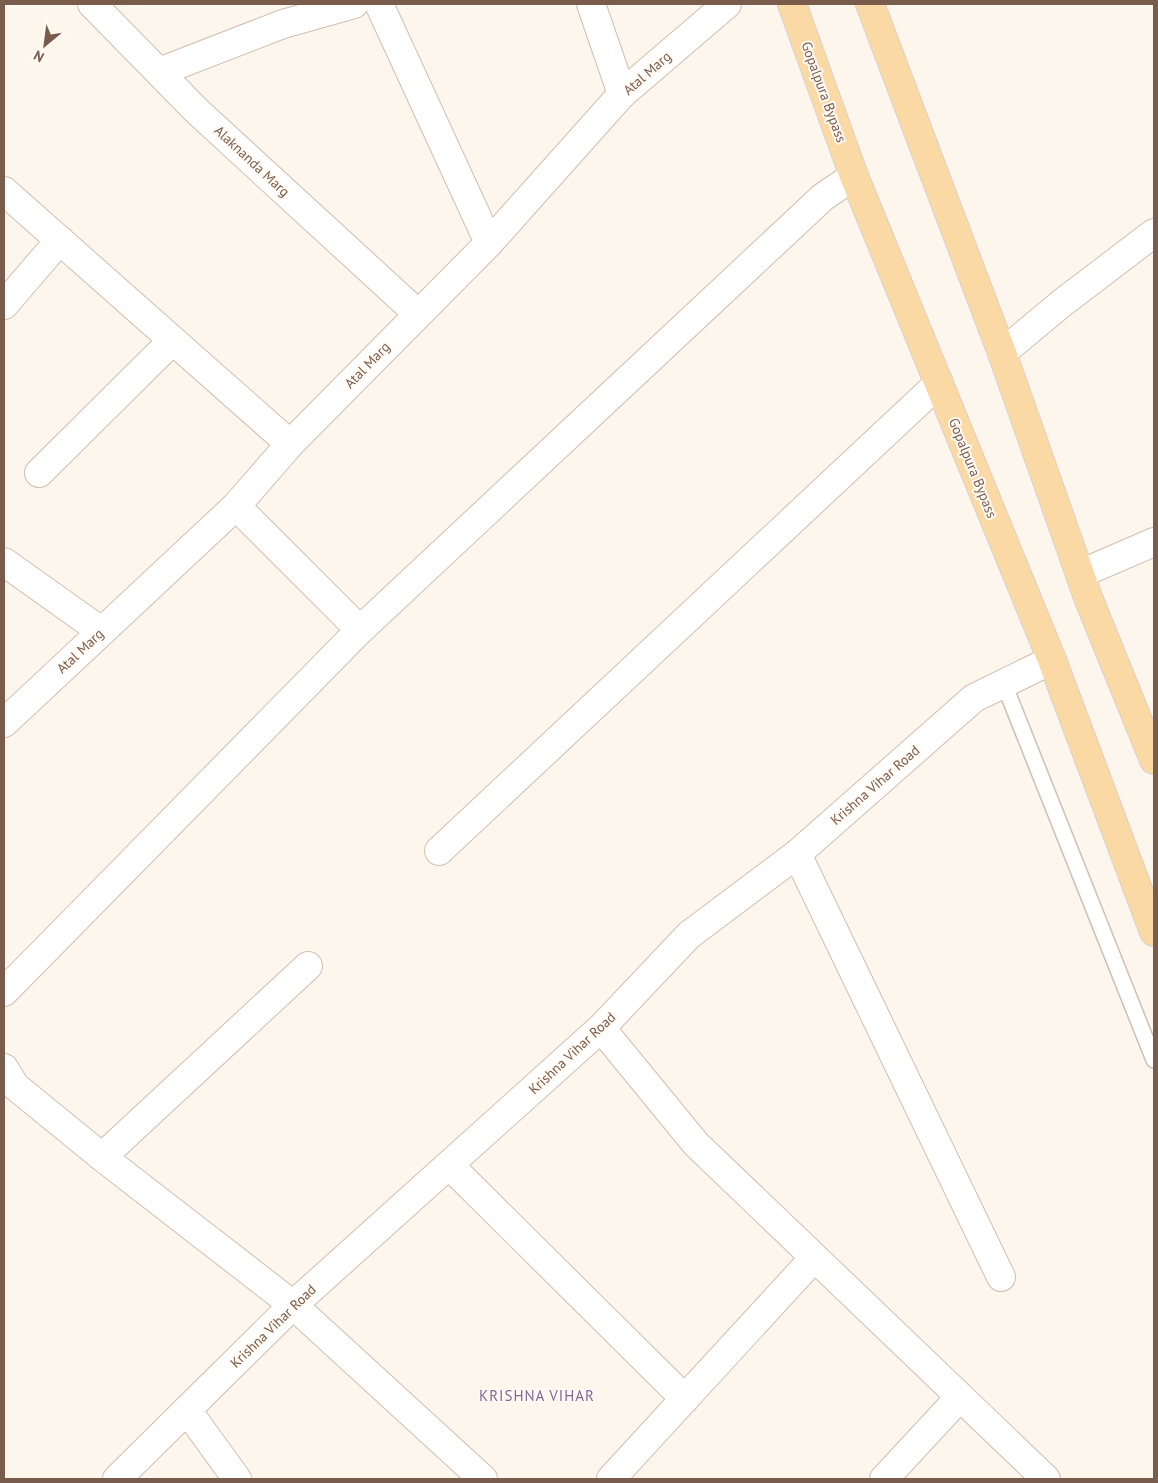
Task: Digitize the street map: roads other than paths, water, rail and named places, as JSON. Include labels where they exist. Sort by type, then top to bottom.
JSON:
[{"type":"main road","name":"Gopalpura Bypass","points":[[792,4],[854,176],[1052,660],[1154,932]]},
{"type":"main road","points":[[870,4],[1002,352],[1080,574],[1154,760]]},
{"type":"street","name":"Alaknanda Marg","points":[[92,4],[198,112],[417,314]]},
{"type":"street","points":[[159,72],[284,24],[354,4]]},
{"type":"street","points":[[379,4],[489,243]]},
{"type":"street","points":[[591,4],[622,94]]},
{"type":"street","name":"Atal Marg","points":[[4,724],[236,506],[290,444],[489,243],[622,94],[727,4]]},
{"type":"street","points":[[4,992],[360,630],[823,197],[854,176]]},
{"type":"street","points":[[4,191],[290,444]]},
{"type":"street","points":[[1002,352],[1062,303],[1154,234]]},
{"type":"street","points":[[4,306],[60,240]]},
{"type":"street","points":[[40,473],[172,341]]},
{"type":"street","points":[[439,851],[938,383]]},
{"type":"street","points":[[236,506],[360,630]]},
{"type":"street","points":[[1080,574],[1154,542]]},
{"type":"street","points":[[4,562],[101,631]]},
{"type":"street","name":"Krishna Vihar Road","points":[[117,1479],[293,1305],[601,1028],[689,935],[797,854],[974,698],[1052,660]]},
{"type":"street","points":[[797,854],[1002,1277]]},
{"type":"street","points":[[102,1157],[308,966]]},
{"type":"street","points":[[601,1028],[696,1144],[1046,1479]]},
{"type":"street","points":[[7,1085],[293,1305],[483,1479]]},
{"type":"street","points":[[449,1165],[685,1399]]},
{"type":"street","points":[[611,1479],[814,1258]]},
{"type":"street","points":[[884,1479],[960,1397]]},
{"type":"street","points":[[186,1410],[237,1479]]},
{"type":"lane","points":[[1004,684],[1154,1060]]},
{"type":"district","name":"KRISHNA VIHAR","points":[[537,1395]]}]
